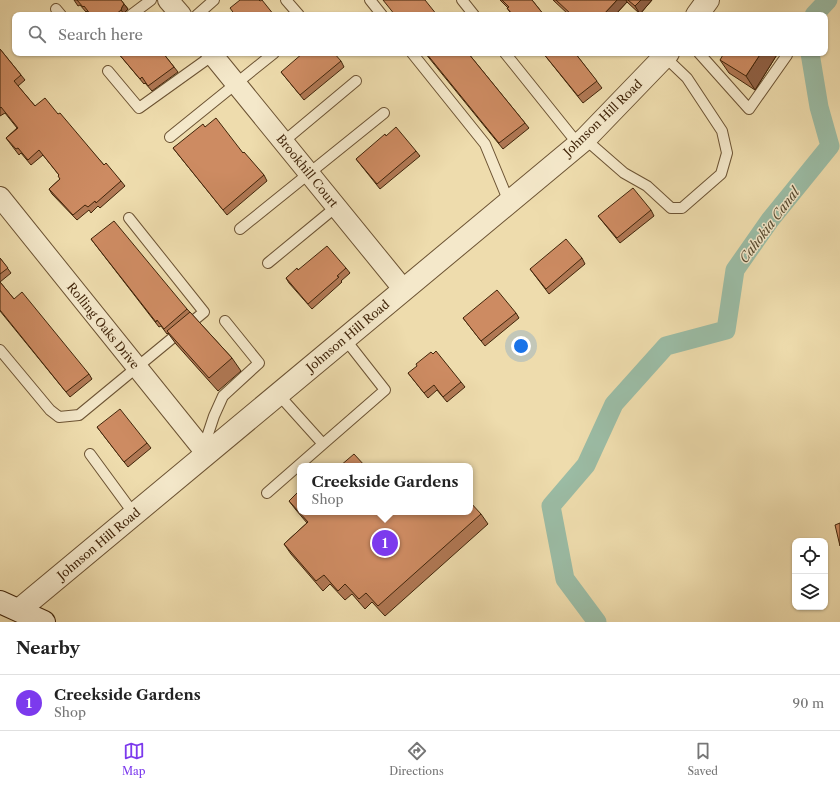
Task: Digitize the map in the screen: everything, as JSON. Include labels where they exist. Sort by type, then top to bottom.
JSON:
[{"type":"street","points":[[168,0],[178,12]]},
{"type":"street","points":[[699,12],[708,0]]},
{"type":"street","name":"Brookhill Court","points":[[214,56],[404,290]]},
{"type":"street","name":"Johnson Hill Road","points":[[9,606],[134,514],[204,451],[278,394],[582,142],[665,56]]},
{"type":"street","name":"Rolling Oaks Drive","points":[[0,197],[204,451]]},
{"type":"street","points":[[9,606],[44,622]]},
{"type":"lane","points":[[135,12],[151,0]]},
{"type":"lane","points":[[200,12],[214,0]]},
{"type":"lane","points":[[286,0],[296,12]]},
{"type":"lane","points":[[370,0],[380,12]]},
{"type":"lane","points":[[462,0],[472,12]]},
{"type":"lane","points":[[108,71],[139,108],[209,56]]},
{"type":"lane","points":[[170,137],[270,56]]},
{"type":"lane","points":[[414,56],[485,144],[509,202]]},
{"type":"lane","points":[[507,56],[582,142],[624,173],[647,186],[671,208],[682,208],[721,174],[727,153],[722,132],[687,78],[667,56]]},
{"type":"lane","points":[[703,56],[749,109],[786,56]]},
{"type":"lane","points":[[283,142],[356,81]]},
{"type":"lane","points":[[240,229],[384,113]]},
{"type":"lane","points":[[268,263],[336,207]]},
{"type":"lane","points":[[0,350],[50,410],[59,417],[79,415],[204,312],[129,218]]},
{"type":"lane","points":[[204,451],[214,416],[223,396],[260,363],[225,321]]},
{"type":"lane","points":[[301,463],[385,390],[345,339]]},
{"type":"lane","points":[[278,394],[323,444]]},
{"type":"lane","points":[[90,454],[134,514]]},
{"type":"lane","points":[[267,493],[297,467]]},
{"type":"building","points":[[77,0],[121,0],[124,4],[119,12],[89,12],[84,6],[83,7]]},
{"type":"building","points":[[240,0],[262,0],[272,12],[233,12],[230,8]]},
{"type":"building","points":[[383,0],[425,0],[435,12],[393,12]]},
{"type":"building","points":[[502,0],[532,0],[542,12],[510,12],[507,8],[509,7]]},
{"type":"building","points":[[556,0],[617,0],[606,12],[569,12]]},
{"type":"building","points":[[628,0],[641,0],[635,6]]},
{"type":"building","points":[[0,49],[21,75],[14,81],[35,106],[45,98],[58,114],[60,113],[104,165],[106,163],[121,181],[96,203],[95,201],[88,207],[85,205],[73,215],[49,189],[60,179],[58,176],[59,175],[39,150],[28,160],[18,148],[16,149],[6,138],[18,128],[1,107],[0,108]]},
{"type":"building","points":[[121,56],[165,56],[174,67],[148,86],[142,77],[140,79]]},
{"type":"building","points":[[300,56],[337,56],[341,61],[300,95],[281,72]]},
{"type":"building","points":[[428,56],[470,56],[525,123],[499,143]]},
{"type":"building","points":[[545,56],[577,56],[597,81],[578,96]]},
{"type":"building","points":[[722,56],[759,56],[746,76],[720,60]]},
{"type":"building","points":[[216,118],[243,153],[244,152],[264,175],[223,210],[173,148],[203,124],[205,127]]},
{"type":"building","points":[[396,127],[416,151],[377,184],[356,159],[385,134],[386,136]]},
{"type":"building","points":[[633,188],[651,210],[617,238],[598,216]]},
{"type":"building","points":[[114,221],[187,309],[164,329],[157,320],[156,322],[91,239]]},
{"type":"building","points":[[566,239],[582,258],[546,289],[530,269]]},
{"type":"building","points":[[327,246],[346,268],[337,276],[339,277],[308,304],[286,278]]},
{"type":"building","points":[[0,258],[8,268],[0,274]]},
{"type":"building","points":[[0,282],[14,299],[22,292],[89,374],[66,392],[0,310]]},
{"type":"building","points":[[497,290],[516,313],[481,341],[463,318]]},
{"type":"building","points":[[190,312],[232,358],[209,378],[167,331]]},
{"type":"building","points":[[436,351],[461,382],[443,397],[434,385],[424,393],[408,373],[417,366],[416,364],[431,352],[433,354]]},
{"type":"building","points":[[120,409],[147,443],[124,462],[97,427]]},
{"type":"building","points":[[354,454],[362,463],[344,463]]},
{"type":"building","points":[[297,493],[297,510],[289,501]]},
{"type":"building","points":[[473,505],[481,514],[378,606],[366,593],[359,599],[345,584],[338,591],[324,575],[316,581],[284,544],[308,522],[302,515],[473,515]]},
{"type":"building","points":[[840,523],[840,546],[835,525]]},
{"type":"waterway","name":"Cahokia Canal","points":[[817,12],[828,0]]},
{"type":"waterway","name":"Cahokia Canal","points":[[597,622],[565,579],[551,506],[586,465],[614,404],[666,346],[726,330],[735,270],[770,220],[830,146],[819,107],[810,56]]},
{"type":"place","name":"Creekside Gardens","points":[[385,543]]}]
